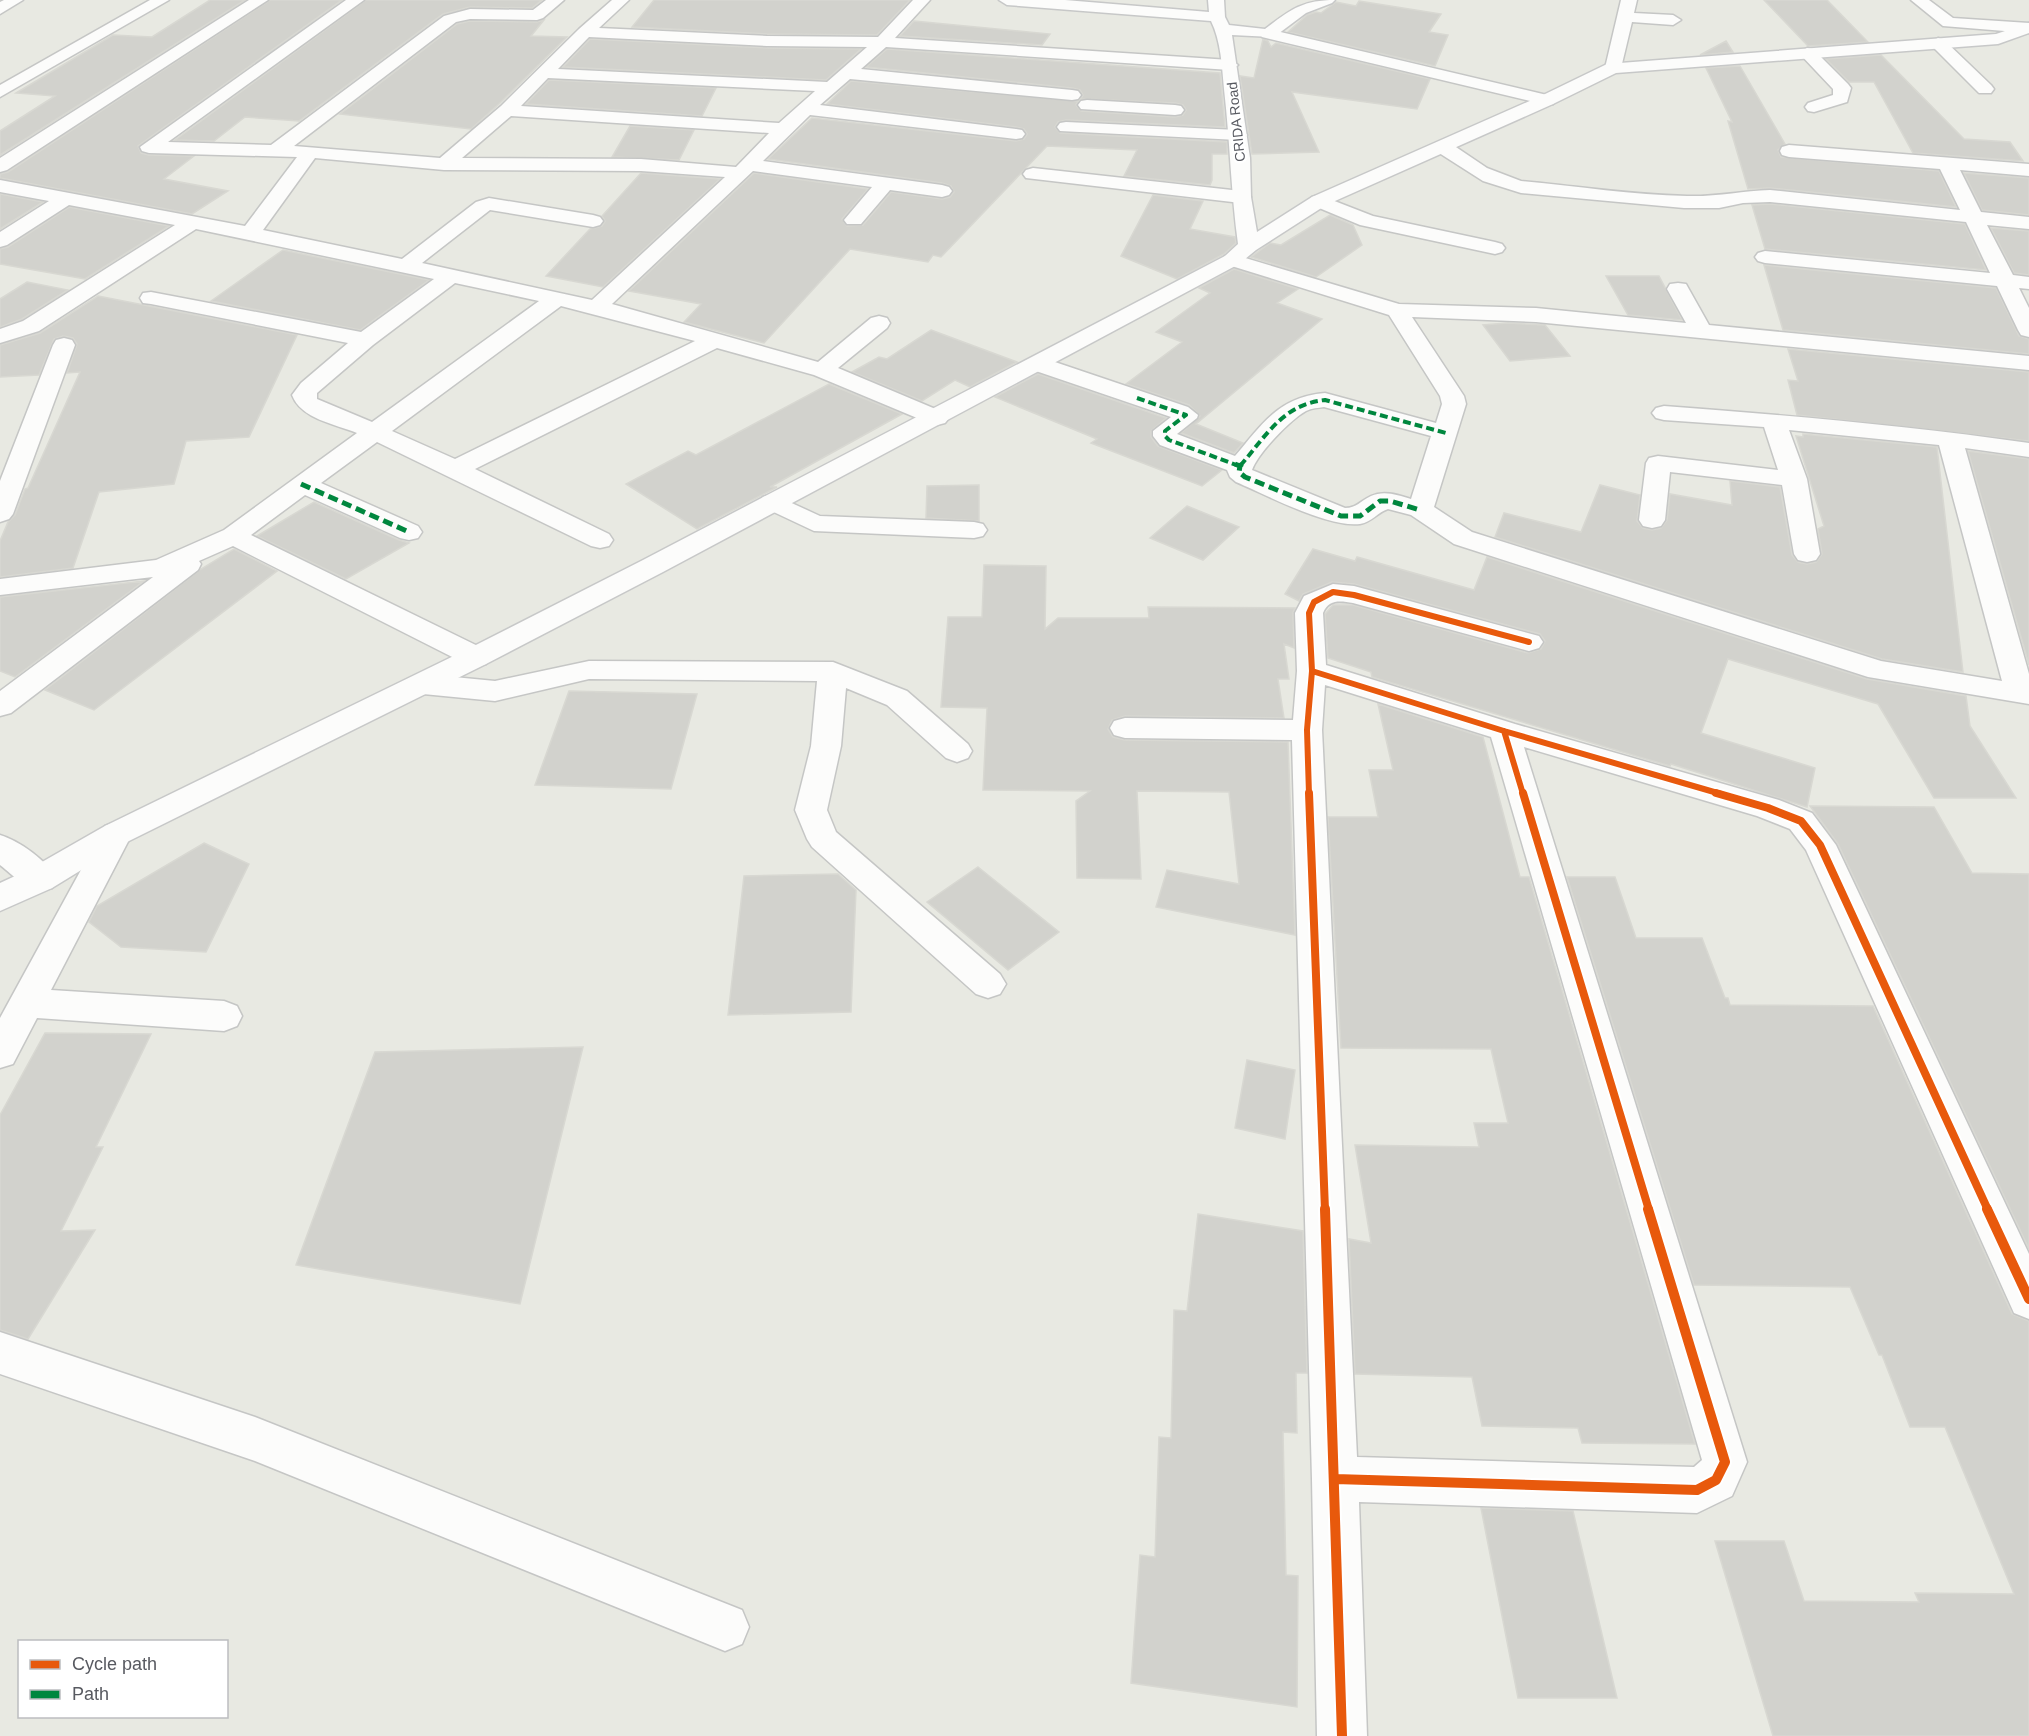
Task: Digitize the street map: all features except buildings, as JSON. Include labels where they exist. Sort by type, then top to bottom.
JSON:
[{"type":"street","points":[[0,9],[15,0]]},
{"type":"street","points":[[0,92],[161,0]]},
{"type":"street","points":[[0,166],[260,0]]},
{"type":"street","points":[[356,0],[148,147],[310,152],[444,164],[641,165],[744,169],[942,191]]},
{"type":"street","points":[[274,152],[450,19],[470,14],[537,15],[556,0]]},
{"type":"street","points":[[444,164],[507,110],[585,32],[621,0]]},
{"type":"street","points":[[597,307],[744,169],[783,129],[845,72],[882,42],[922,0]]},
{"type":"street","points":[[1007,0],[1218,15],[1268,34],[1548,100]]},
{"type":"street","points":[[1268,34],[1300,10],[1327,0]]},
{"type":"street","points":[[1613,68],[1629,0]]},
{"type":"street","points":[[1919,0],[1949,23],[2029,28]]},
{"type":"street","name":"CRIDA Road","points":[[1218,15],[1230,65],[1241,158],[1241,253]]},
{"type":"street","points":[[1625,17],[1673,20]]},
{"type":"street","points":[[0,898],[40,879],[116,834],[423,684],[937,418],[1241,253],[1319,201],[1548,100],[1613,68],[1998,39],[2029,28]]},
{"type":"street","points":[[585,32],[767,40],[882,42],[1230,65]]},
{"type":"street","points":[[1938,44],[1985,89]]},
{"type":"street","points":[[1807,53],[1842,88],[1841,98],[1814,107]]},
{"type":"street","points":[[845,72],[1072,95]]},
{"type":"street","points":[[545,73],[830,87]]},
{"type":"street","points":[[1087,105],[1190,110]]},
{"type":"street","points":[[807,109],[1016,134]]},
{"type":"street","points":[[507,110],[783,129]]},
{"type":"street","points":[[1213,112],[1236,113]]},
{"type":"street","points":[[1066,128],[1238,135]]},
{"type":"street","points":[[1443,147],[1486,177],[1521,187],[1684,202],[1719,202],[1743,197],[1770,196],[2029,223]]},
{"type":"street","points":[[1789,151],[2029,170]]},
{"type":"street","points":[[249,233],[310,152]]},
{"type":"street","points":[[1947,163],[2029,330]]},
{"type":"street","points":[[1033,174],[1241,197]]},
{"type":"street","points":[[854,220],[885,184]]},
{"type":"street","points":[[0,186],[249,233],[597,307],[822,370],[937,418]]},
{"type":"street","points":[[0,240],[65,199]]},
{"type":"street","points":[[1319,201],[1367,221],[1495,248]]},
{"type":"street","points":[[407,266],[483,206],[489,204],[593,221]]},
{"type":"street","points":[[0,336],[32,326],[193,222]]},
{"type":"street","points":[[1241,253],[1397,310],[1536,315],[2029,363]]},
{"type":"street","points":[[1765,257],[2029,282]]},
{"type":"street","points":[[451,276],[365,340],[309,388],[304,395],[307,403],[457,468],[600,540]]},
{"type":"street","points":[[1678,289],[1701,330]]},
{"type":"street","points":[[152,298],[365,340]]},
{"type":"street","points":[[0,706],[556,299]]},
{"type":"street","points":[[1397,310],[1452,396],[1454,404],[1420,510]]},
{"type":"street","points":[[822,370],[879,323]]},
{"type":"street","points":[[457,468],[712,341]]},
{"type":"street","points":[[0,513],[64,345]]},
{"type":"street","points":[[1038,364],[1186,415],[1165,431],[1165,436],[1169,440],[1240,466]]},
{"type":"street","points":[[1446,433],[1325,400],[1306,402],[1294,407],[1281,419],[1240,466],[1239,472],[1245,477],[1341,516],[1360,516],[1380,501],[1390,501],[1420,510],[1463,538],[1878,670],[2025,694],[1950,439]]},
{"type":"street","points":[[1664,413],[1774,421],[1950,439],[2029,450]]},
{"type":"street","points":[[1774,421],[1794,479],[1807,554]]},
{"type":"street","points":[[1652,520],[1658,463],[1794,479]]},
{"type":"street","points":[[301,484],[409,532]]},
{"type":"street","points":[[772,502],[814,523],[974,530]]},
{"type":"street","points":[[0,587],[162,568],[222,542],[476,657]]},
{"type":"street","points":[[1342,1736],[1335,1479],[1307,730],[1312,671],[1309,613],[1314,602],[1333,592],[1354,595],[1529,642]]},
{"type":"street","points":[[423,684],[495,691],[589,670],[833,672],[897,698],[957,752]]},
{"type":"street","points":[[1312,671],[1504,731],[1768,807],[1801,821],[1820,845],[2029,1299]]},
{"type":"street","points":[[833,672],[826,746],[811,810],[823,838],[988,984]]},
{"type":"street","points":[[1125,728],[1307,730]]},
{"type":"street","points":[[1335,1479],[1697,1491],[1716,1480],[1725,1462],[1504,731]]},
{"type":"street","points":[[0,1053],[116,834]]},
{"type":"street","points":[[0,847],[40,879]]},
{"type":"street","points":[[27,1003],[224,1016]]},
{"type":"street","points":[[0,1353],[255,1439],[725,1627]]},
{"type":"marked path","points":[[1137,398],[1186,415],[1165,431],[1165,436],[1169,440],[1240,466],[1239,472],[1245,477],[1341,516],[1360,516],[1380,501],[1390,501],[1420,510]]},
{"type":"marked path","points":[[1240,466],[1279,420],[1298,406],[1311,401],[1325,400],[1446,433]]},
{"type":"marked path","points":[[301,484],[409,532]]},
{"type":"cycle path","points":[[1342,1736],[1335,1479],[1307,730],[1312,671],[1309,613],[1314,602],[1333,592],[1354,595],[1529,642]]},
{"type":"cycle path","points":[[1312,671],[1504,731],[1768,808],[1801,821],[1820,845],[2029,1299]]},
{"type":"cycle path","points":[[1335,1479],[1697,1490],[1716,1480],[1725,1462],[1504,731]]}]
